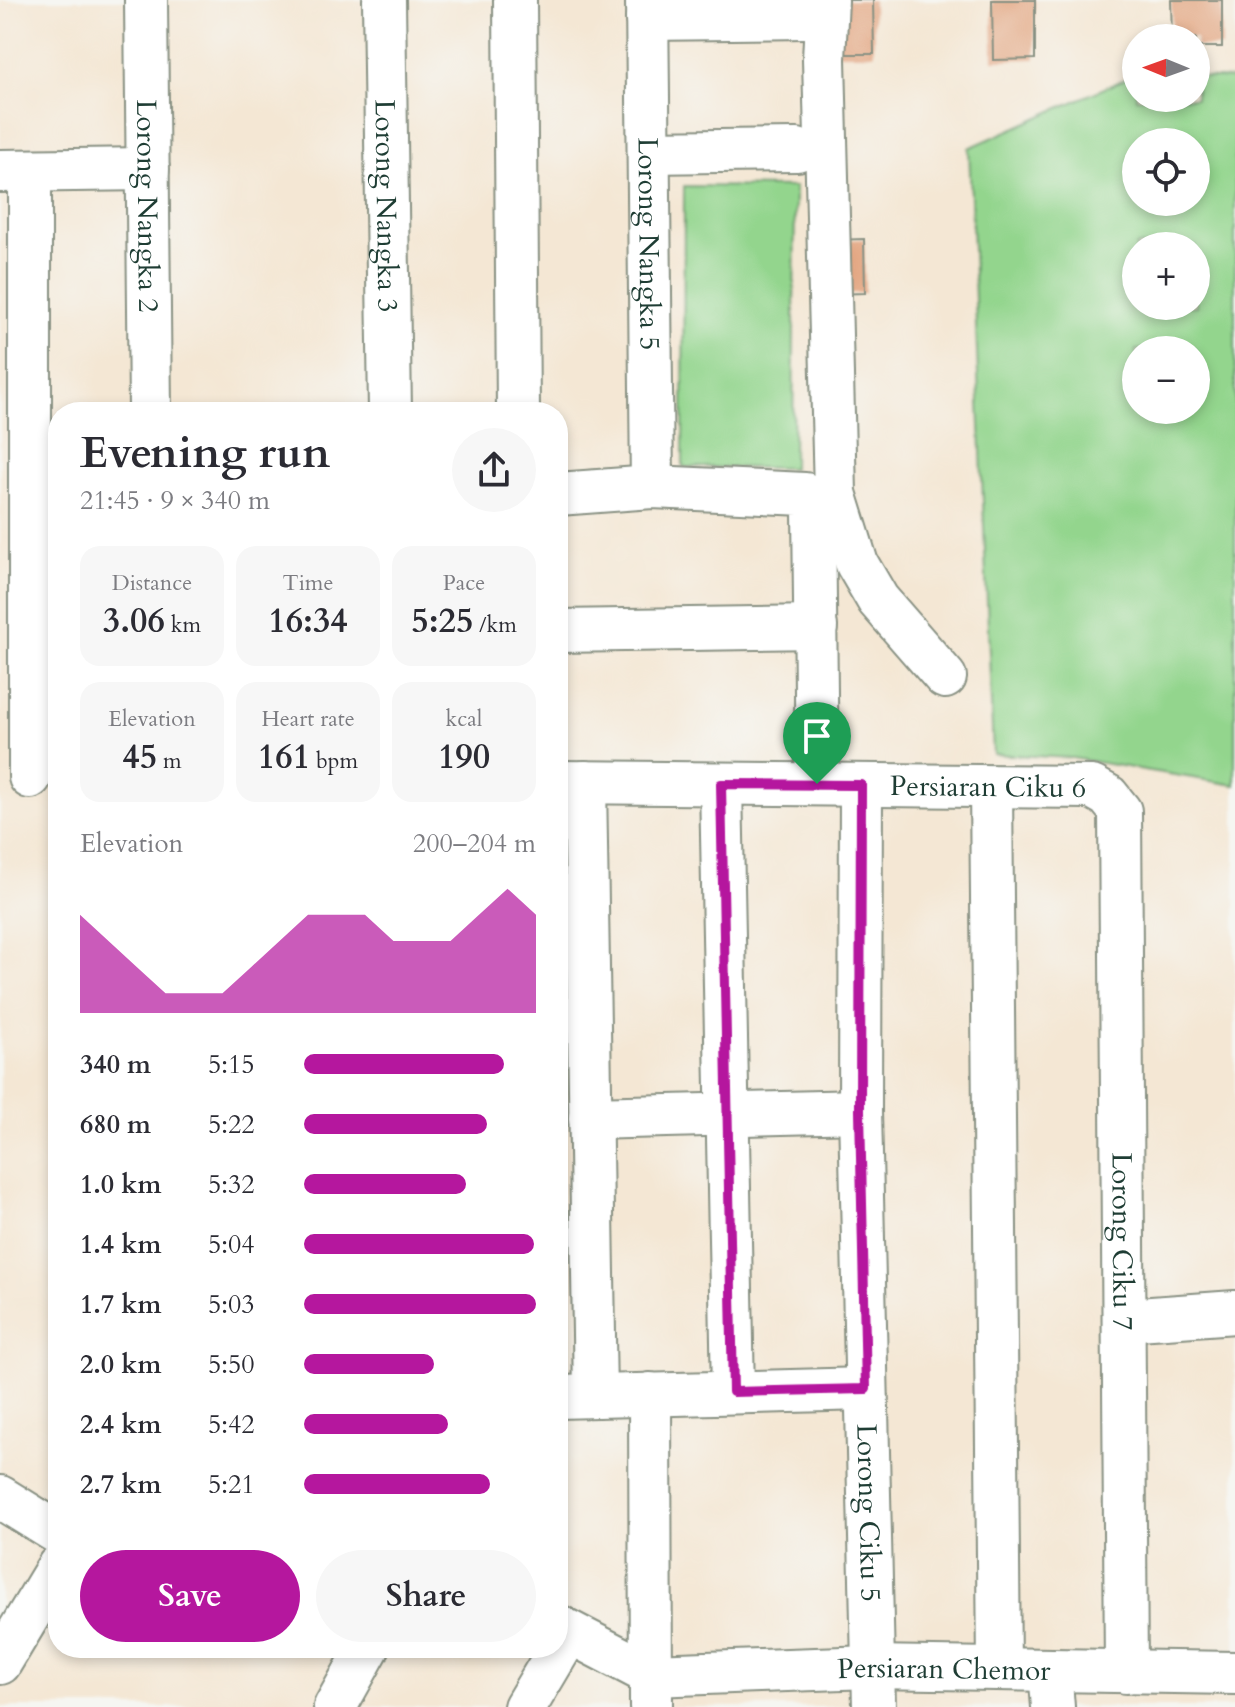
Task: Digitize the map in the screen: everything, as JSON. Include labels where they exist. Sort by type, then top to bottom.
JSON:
[{"type":"street","name":"Lorong Nangka 2","points":[[146,0],[150,402]]},
{"type":"street","name":"Lorong Nangka 3","points":[[384,0],[390,402]]},
{"type":"street","points":[[515,0],[518,402]]},
{"type":"street","points":[[647,9],[816,8],[824,59],[835,493],[857,564],[878,600],[945,677]]},
{"type":"street","name":"Lorong Nangka 5","points":[[647,9],[652,487]]},
{"type":"street","points":[[649,152],[797,150]]},
{"type":"street","points":[[29,776],[15,171],[148,169]]},
{"type":"street","points":[[568,493],[652,487],[805,494],[814,509],[817,784]]},
{"type":"street","points":[[568,631],[816,627]]},
{"type":"street","points":[[571,782],[572,917],[590,1118],[576,1396],[866,1389]]},
{"type":"street","name":"Persiaran Ciku 6","points":[[571,782],[1092,787],[1108,796],[1120,811]]},
{"type":"street","points":[[721,784],[733,1392]]},
{"type":"street","name":"Lorong Ciku 5","points":[[861,785],[860,1111],[872,1687]]},
{"type":"street","points":[[991,787],[999,1669]]},
{"type":"street","name":"Lorong Ciku 7","points":[[1120,811],[1126,1672]]},
{"type":"street","points":[[590,1118],[860,1111]]},
{"type":"street","points":[[1124,1320],[1235,1312]]},
{"type":"street","points":[[650,1394],[652,1691]]},
{"type":"street","points":[[0,1497],[48,1527]]},
{"type":"street","points":[[0,1663],[48,1584]]},
{"type":"street","points":[[568,1633],[652,1691]]},
{"type":"street","points":[[335,1707],[362,1658]]},
{"type":"street","points":[[525,1707],[550,1658]]},
{"type":"street","name":"Persiaran Chemor","points":[[652,1691],[872,1687],[999,1669],[1052,1689],[1126,1672],[1235,1673]]},
{"type":"green space","points":[[1210,78],[1235,79],[1235,785],[1072,758],[993,754],[969,148],[1122,80],[1122,112],[1210,112]]},
{"type":"green space","points":[[684,186],[795,187],[793,468],[683,467]]},
{"type":"building","points":[[838,0],[873,0],[874,54],[838,54]]},
{"type":"building","points":[[992,0],[1035,0],[1035,59],[993,60]]},
{"type":"building","points":[[1171,0],[1222,0],[1222,47],[1210,47],[1210,24],[1172,24]]},
{"type":"building","points":[[864,239],[865,293],[833,294],[833,240]]},
{"type":"route","points":[[721,784],[817,784],[861,785],[860,1111],[866,1389],[733,1392],[721,784]]}]
